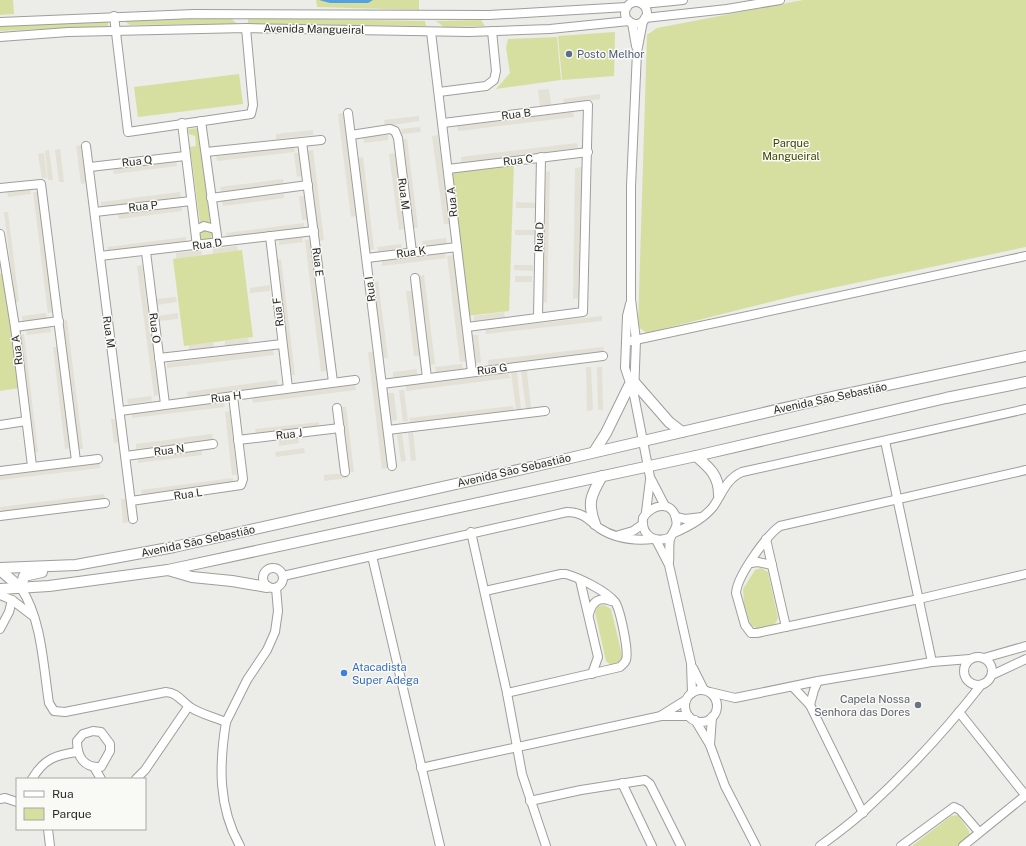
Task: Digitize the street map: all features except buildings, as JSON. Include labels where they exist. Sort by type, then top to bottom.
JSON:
[{"type":"main road","name":"Avenida São Sebastião","points":[[0,569],[76,565],[182,545],[836,396],[1026,356]]},
{"type":"main road","name":"Avenida São Sebastião","points":[[0,589],[78,583],[168,570],[696,456],[946,398],[1026,382]]},
{"type":"main road","points":[[594,452],[633,388],[682,432]]},
{"type":"main road","points":[[696,456],[714,472],[719,485],[719,495]]},
{"type":"main road","points":[[595,524],[591,513],[591,498],[602,476]]},
{"type":"main road","points":[[0,569],[21,588],[24,576],[76,565]]},
{"type":"main road","points":[[168,570],[192,577],[232,580],[271,587]]},
{"type":"street","points":[[637,52],[630,22],[625,15],[627,8],[632,3],[643,4],[683,0]]},
{"type":"street","points":[[630,22],[727,9],[780,0]]},
{"type":"street","points":[[643,4],[646,11],[637,52],[631,186],[631,299],[636,340],[633,388],[641,441],[650,479],[665,506]]},
{"type":"street","name":"Avenida Mangueiral","points":[[0,22],[114,16],[194,14],[383,16],[548,13],[627,8]]},
{"type":"street","points":[[548,13],[552,20],[549,29]]},
{"type":"street","points":[[300,29],[304,22],[303,14]]},
{"type":"street","points":[[114,16],[128,132],[251,114],[253,105],[246,28]]},
{"type":"street","points":[[380,30],[378,22],[383,16]]},
{"type":"street","points":[[68,32],[65,23],[70,18]]},
{"type":"street","name":"Avenida Mangueiral","points":[[0,37],[68,32],[246,28],[431,32],[492,31],[549,29],[630,22]]},
{"type":"street","points":[[439,92],[486,86],[494,80],[496,71],[492,31]]},
{"type":"street","name":"Rua A","points":[[431,32],[472,372]]},
{"type":"street","name":"Rua B","points":[[443,123],[588,105],[588,152]]},
{"type":"street","name":"Rua I","points":[[348,113],[392,466]]},
{"type":"street","points":[[201,121],[218,243]]},
{"type":"street","points":[[182,123],[197,246]]},
{"type":"street","name":"Rua M","points":[[351,135],[390,129],[395,131],[397,136],[412,252]]},
{"type":"street","points":[[206,152],[321,140]]},
{"type":"street","name":"Rua E","points":[[302,142],[333,382]]},
{"type":"street","name":"Rua M","points":[[86,146],[90,167],[133,519]]},
{"type":"street","points":[[467,327],[583,312],[588,152]]},
{"type":"street","name":"Rua C","points":[[448,169],[588,152]]},
{"type":"street","name":"Rua Q","points":[[90,167],[185,156]]},
{"type":"street","name":"Rua D","points":[[538,317],[542,157]]},
{"type":"street","points":[[0,188],[42,184],[76,461]]},
{"type":"street","points":[[211,198],[308,185]]},
{"type":"street","name":"Rua P","points":[[95,212],[191,201]]},
{"type":"street","points":[[196,230],[204,226],[215,229]]},
{"type":"street","name":"Rua D","points":[[100,256],[146,252],[314,231]]},
{"type":"street","name":"Rua A","points":[[0,234],[3,270],[14,327],[32,466]]},
{"type":"street","name":"Rua F","points":[[270,236],[288,388]]},
{"type":"street","name":"Rua K","points":[[366,258],[456,247]]},
{"type":"street","name":"Rua O","points":[[146,252],[165,404]]},
{"type":"street","points":[[626,342],[1026,256]]},
{"type":"street","points":[[415,278],[427,378]]},
{"type":"street","points":[[631,299],[627,316],[625,368],[633,388]]},
{"type":"street","points":[[14,327],[59,321]]},
{"type":"street","points":[[159,358],[282,344]]},
{"type":"street","name":"Rua G","points":[[382,384],[603,356]]},
{"type":"street","name":"Rua H","points":[[120,411],[354,380]]},
{"type":"street","points":[[233,396],[238,440]]},
{"type":"street","points":[[337,408],[345,472]]},
{"type":"street","points":[[283,576],[471,532],[567,512],[581,514],[612,535],[622,538],[663,540],[702,517],[712,508],[730,480],[742,472],[1026,409]]},
{"type":"street","points":[[388,430],[545,411]]},
{"type":"street","points":[[0,424],[26,421]]},
{"type":"street","name":"Rua J","points":[[238,440],[340,428]]},
{"type":"street","name":"Rua L","points":[[131,501],[239,486],[243,483],[238,440]]},
{"type":"street","points":[[885,441],[932,662]]},
{"type":"street","name":"Rua N","points":[[126,456],[213,444]]},
{"type":"street","points":[[0,471],[98,459]]},
{"type":"street","points":[[1026,470],[785,524],[776,529],[766,539],[736,587],[738,599],[748,630],[751,633],[757,633],[919,599],[1026,574]]},
{"type":"street","points":[[612,535],[627,534],[642,524],[646,512],[650,479]]},
{"type":"street","points":[[0,516],[105,504]]},
{"type":"street","points":[[646,512],[658,506],[665,506],[672,510],[676,516],[677,525],[672,535],[669,565]]},
{"type":"street","points":[[676,516],[686,519],[702,517]]},
{"type":"street","points":[[642,524],[648,535],[654,539],[669,565],[691,663],[692,693]]},
{"type":"street","points":[[471,532],[507,693],[517,747],[530,801],[546,846]]},
{"type":"street","points":[[766,539],[786,627]]},
{"type":"street","points":[[372,556],[440,846]]},
{"type":"street","points":[[751,562],[758,562],[772,566]]},
{"type":"street","points":[[240,846],[228,819],[222,796],[220,770],[226,722],[247,680],[267,650],[275,632],[278,611],[271,587],[262,580],[264,572],[270,568],[278,569],[283,576],[281,584],[271,587]]},
{"type":"street","points":[[485,591],[561,574],[572,576],[580,580],[602,592],[616,603],[627,655],[624,664],[610,670],[507,693]]},
{"type":"street","points":[[580,580],[598,657],[610,670]]},
{"type":"street","points":[[21,588],[28,600],[38,630],[49,703],[54,711],[65,712],[166,692],[173,693],[188,707],[226,722]]},
{"type":"street","points":[[0,594],[12,600],[33,616]]},
{"type":"street","points":[[588,616],[593,603],[598,599],[603,598],[616,603]]},
{"type":"street","points":[[0,629],[9,612],[12,600]]},
{"type":"street","points":[[661,716],[686,700],[692,693],[707,691],[734,698],[818,681],[932,662],[970,659],[974,657],[984,658],[1026,646]]},
{"type":"street","points":[[592,674],[598,657]]},
{"type":"street","points":[[984,658],[991,665],[992,675]]},
{"type":"street","points":[[970,659],[964,668],[966,679],[975,685],[986,683],[992,675],[1026,659]]},
{"type":"street","points":[[421,768],[661,716],[691,718],[704,721],[712,717],[717,712],[717,706],[714,696],[707,691],[691,663]]},
{"type":"street","points":[[810,705],[818,681]]},
{"type":"street","points":[[820,846],[863,813],[915,760],[959,712],[981,685]]},
{"type":"street","points":[[793,687],[810,705],[863,813]]},
{"type":"street","points":[[686,700],[686,709],[710,745],[716,765],[757,845]]},
{"type":"street","points":[[137,778],[145,770],[188,707]]},
{"type":"street","points":[[959,712],[1026,796],[963,846]]},
{"type":"street","points":[[710,745],[712,717]]},
{"type":"street","points":[[93,731],[100,732],[106,737],[110,744],[110,751],[101,767],[94,767],[85,764],[77,752],[77,741],[83,734],[93,731]]},
{"type":"street","points":[[33,778],[43,764],[51,758],[59,754],[77,752]]},
{"type":"street","points":[[94,767],[100,778]]},
{"type":"street","points":[[530,801],[641,779],[648,781],[681,846]]},
{"type":"street","points":[[622,783],[652,846]]},
{"type":"street","points":[[0,799],[5,798],[16,802]]},
{"type":"street","points":[[901,846],[954,807],[960,810],[979,832]]},
{"type":"street","points":[[48,830],[50,846]]},
{"type":"shaded area","points":[[549,89],[551,105],[540,106],[538,90]]},
{"type":"shaded area","points":[[600,94],[600,99],[564,104],[563,99]]},
{"type":"shaded area","points":[[573,112],[574,117],[458,131],[457,126]]},
{"type":"shaded area","points":[[344,113],[356,216],[351,217],[338,114]]},
{"type":"shaded area","points":[[419,116],[419,121],[385,126],[384,120]]},
{"type":"shaded area","points":[[420,127],[421,132],[402,134],[401,129]]},
{"type":"shaded area","points":[[313,130],[313,135],[276,139],[276,134]]},
{"type":"shaded area","points":[[388,135],[388,140],[364,143],[363,137]]},
{"type":"shaded area","points":[[438,135],[450,224],[444,224],[432,136]]},
{"type":"shaded area","points":[[402,139],[407,139],[418,228],[413,228]]},
{"type":"shaded area","points":[[577,143],[578,148],[461,163],[461,157]]},
{"type":"shaded area","points":[[81,145],[86,183],[81,184],[76,146]]},
{"type":"shaded area","points":[[294,147],[295,152],[217,161],[216,156]]},
{"type":"shaded area","points":[[60,149],[64,182],[59,182],[55,150]]},
{"type":"shaded area","points":[[49,150],[53,180],[48,180],[45,151]]},
{"type":"shaded area","points":[[313,150],[324,240],[319,241],[308,151]]},
{"type":"shaded area","points":[[44,153],[47,178],[42,178],[38,154]]},
{"type":"shaded area","points":[[294,153],[300,153],[302,176],[297,177]]},
{"type":"shaded area","points":[[395,153],[404,229],[399,230],[389,154]]},
{"type":"shaded area","points":[[363,157],[374,249],[370,250],[358,158]]},
{"type":"shaded area","points":[[176,161],[177,166],[114,174],[113,169]]},
{"type":"shaded area","points":[[582,167],[578,298],[573,299],[575,168]]},
{"type":"shaded area","points":[[550,171],[547,302],[542,303],[546,172]]},
{"type":"shaded area","points":[[283,179],[284,184],[221,192],[220,187]]},
{"type":"shaded area","points":[[31,190],[31,194],[8,197],[7,192]]},
{"type":"shaded area","points":[[33,192],[38,192],[53,312],[48,313]]},
{"type":"shaded area","points":[[180,192],[181,197],[101,207],[101,202]]},
{"type":"shaded area","points":[[284,194],[284,198],[223,206],[222,201]]},
{"type":"shaded area","points":[[299,196],[305,196],[308,220],[302,220]]},
{"type":"shaded area","points":[[516,202],[535,203],[535,208],[516,208]]},
{"type":"shaded area","points":[[182,206],[182,211],[119,219],[118,214]]},
{"type":"shaded area","points":[[4,212],[8,212],[19,302],[15,302]]},
{"type":"shaded area","points":[[304,223],[304,228],[227,238],[226,233]]},
{"type":"shaded area","points":[[515,230],[534,230],[534,235],[515,235]]},
{"type":"shaded area","points":[[186,237],[186,242],[108,252],[107,247]]},
{"type":"shaded area","points":[[302,237],[303,242],[279,245],[279,240]]},
{"type":"shaded area","points":[[446,238],[447,244],[423,247],[422,241]]},
{"type":"shaded area","points":[[305,240],[311,240],[327,371],[321,372]]},
{"type":"shaded area","points":[[401,244],[402,249],[378,252],[377,247]]},
{"type":"shaded area","points":[[237,246],[238,251],[213,254],[213,249]]},
{"type":"shaded area","points":[[201,250],[202,255],[176,259],[176,253]]},
{"type":"shaded area","points":[[445,253],[446,258],[382,266],[382,261]]},
{"type":"shaded area","points":[[453,255],[467,361],[460,362],[447,256]]},
{"type":"shaded area","points":[[281,259],[295,375],[290,375],[276,260]]},
{"type":"shaded area","points":[[142,265],[159,395],[154,396],[137,266]]},
{"type":"shaded area","points":[[514,265],[533,265],[533,271],[514,270]]},
{"type":"shaded area","points":[[424,275],[435,364],[430,365],[419,276]]},
{"type":"shaded area","points":[[515,276],[532,276],[532,282],[515,282]]},
{"type":"shaded area","points":[[378,281],[388,358],[383,358],[374,282]]},
{"type":"shaded area","points":[[270,285],[270,291],[250,293],[250,288]]},
{"type":"shaded area","points":[[406,291],[412,291],[420,356],[414,356]]},
{"type":"shaded area","points":[[176,297],[177,302],[157,305],[156,299]]},
{"type":"shaded area","points":[[504,312],[505,318],[474,321],[474,316]]},
{"type":"shaded area","points":[[46,313],[47,318],[23,321],[22,316]]},
{"type":"shaded area","points":[[178,313],[178,319],[159,321],[158,316]]},
{"type":"shaded area","points":[[602,316],[602,321],[486,334],[485,329]]},
{"type":"shaded area","points":[[67,320],[83,449],[79,449],[63,321]]},
{"type":"shaded area","points":[[50,327],[51,332],[27,335],[26,330]]},
{"type":"shaded area","points":[[24,334],[38,452],[34,453],[20,335]]},
{"type":"shaded area","points":[[472,335],[478,335],[481,362],[476,363]]},
{"type":"shaded area","points":[[248,338],[249,343],[225,346],[225,341]]},
{"type":"shaded area","points":[[213,342],[214,347],[189,350],[189,345]]},
{"type":"shaded area","points":[[53,347],[58,347],[70,448],[65,449]]},
{"type":"shaded area","points":[[603,347],[604,352],[488,366],[488,360]]},
{"type":"shaded area","points":[[273,350],[274,355],[167,368],[167,363]]},
{"type":"shaded area","points":[[368,352],[373,352],[388,468],[382,469]]},
{"type":"shaded area","points":[[462,364],[463,369],[436,373],[435,367]]},
{"type":"shaded area","points":[[586,367],[591,367],[593,410],[587,411]]},
{"type":"shaded area","points":[[597,367],[602,367],[603,410],[598,410]]},
{"type":"shaded area","points":[[417,369],[417,375],[393,378],[393,372]]},
{"type":"shaded area","points":[[521,371],[527,371],[531,408],[526,409]]},
{"type":"shaded area","points":[[511,372],[517,372],[521,409],[516,410]]},
{"type":"shaded area","points":[[509,373],[510,378],[406,391],[406,385]]},
{"type":"shaded area","points":[[277,380],[278,386],[188,397],[187,392]]},
{"type":"shaded area","points":[[355,385],[356,390],[253,403],[252,398]]},
{"type":"shaded area","points":[[399,390],[404,390],[408,421],[403,422]]},
{"type":"shaded area","points":[[388,393],[394,393],[397,420],[392,421]]},
{"type":"shaded area","points":[[151,396],[152,401],[128,404],[127,399]]},
{"type":"shaded area","points":[[224,402],[225,407],[132,418],[132,413]]},
{"type":"shaded area","points":[[513,406],[514,411],[410,423],[409,418]]},
{"type":"shaded area","points":[[342,407],[346,407],[354,472],[350,472]]},
{"type":"shaded area","points":[[230,411],[237,475],[232,475],[225,412]]},
{"type":"shaded area","points":[[111,419],[116,419],[118,442],[114,443]]},
{"type":"shaded area","points":[[319,422],[319,427],[256,434],[255,429]]},
{"type":"shaded area","points":[[413,432],[416,460],[411,461],[408,433]]},
{"type":"shaded area","points":[[212,434],[213,440],[136,449],[136,444]]},
{"type":"shaded area","points":[[402,434],[406,461],[401,462],[397,435]]},
{"type":"shaded area","points":[[298,438],[299,443],[279,446],[279,441]]},
{"type":"shaded area","points":[[304,448],[305,453],[276,457],[275,452]]},
{"type":"shaded area","points":[[201,451],[202,455],[138,463],[138,458]]},
{"type":"shaded area","points":[[100,463],[100,468],[0,480],[0,475]]},
{"type":"shaded area","points":[[347,473],[348,478],[324,481],[324,475]]},
{"type":"shaded area","points":[[233,478],[233,483],[142,494],[141,490]]},
{"type":"shaded area","points":[[104,494],[105,499],[1,512],[0,507]]},
{"type":"shaded area","points":[[121,499],[126,499],[128,522],[123,523]]},
{"type":"green space","points":[[0,0],[13,0],[14,14],[0,15]]},
{"type":"green space","points":[[316,0],[419,0],[419,10],[317,7]]},
{"type":"green space","name":"Parque Mangueiral","points":[[803,0],[1026,0],[1026,247],[794,296],[647,333],[638,327],[647,35],[657,28]]},
{"type":"green space","points":[[231,18],[237,24],[130,25],[123,20]]},
{"type":"green space","points":[[248,18],[425,21],[426,26],[248,24]]},
{"type":"green space","points":[[108,20],[108,26],[0,31],[0,26]]},
{"type":"green space","points":[[481,20],[485,26],[444,27],[436,21]]},
{"type":"green space","points":[[615,32],[614,76],[562,80],[558,36]]},
{"type":"green space","points":[[557,37],[561,80],[496,89],[510,73],[506,48],[508,39]]},
{"type":"green space","points":[[239,74],[243,104],[138,117],[134,87]]},
{"type":"green space","points":[[198,128],[210,222],[200,223],[190,147],[196,146],[195,136],[189,134],[188,131],[189,129]]},
{"type":"green space","points":[[514,163],[509,311],[467,316],[450,175],[454,170]]},
{"type":"green space","points":[[204,229],[208,229],[212,235],[208,241],[204,241],[200,237],[200,233]]},
{"type":"green space","points":[[242,250],[253,337],[184,346],[173,259]]},
{"type":"green space","points":[[0,273],[6,278],[19,388],[0,391]]},
{"type":"green space","points":[[761,568],[768,572],[778,618],[774,626],[760,629],[751,626],[744,604],[743,589],[755,570]]},
{"type":"green space","points":[[604,605],[611,609],[622,655],[622,660],[617,664],[611,665],[606,661],[595,612],[598,606]]},
{"type":"green space","points":[[958,815],[969,831],[970,837],[959,846],[912,846],[951,816]]},
{"type":"water","points":[[319,0],[373,0],[368,3],[330,3]]},
{"type":"place","name":"Posto Melhor","points":[[569,54]]},
{"type":"place","name":"Atacadista Super Adega","points":[[344,673]]},
{"type":"place","name":"Capela Nossa Senhora das Dores","points":[[918,705]]}]
